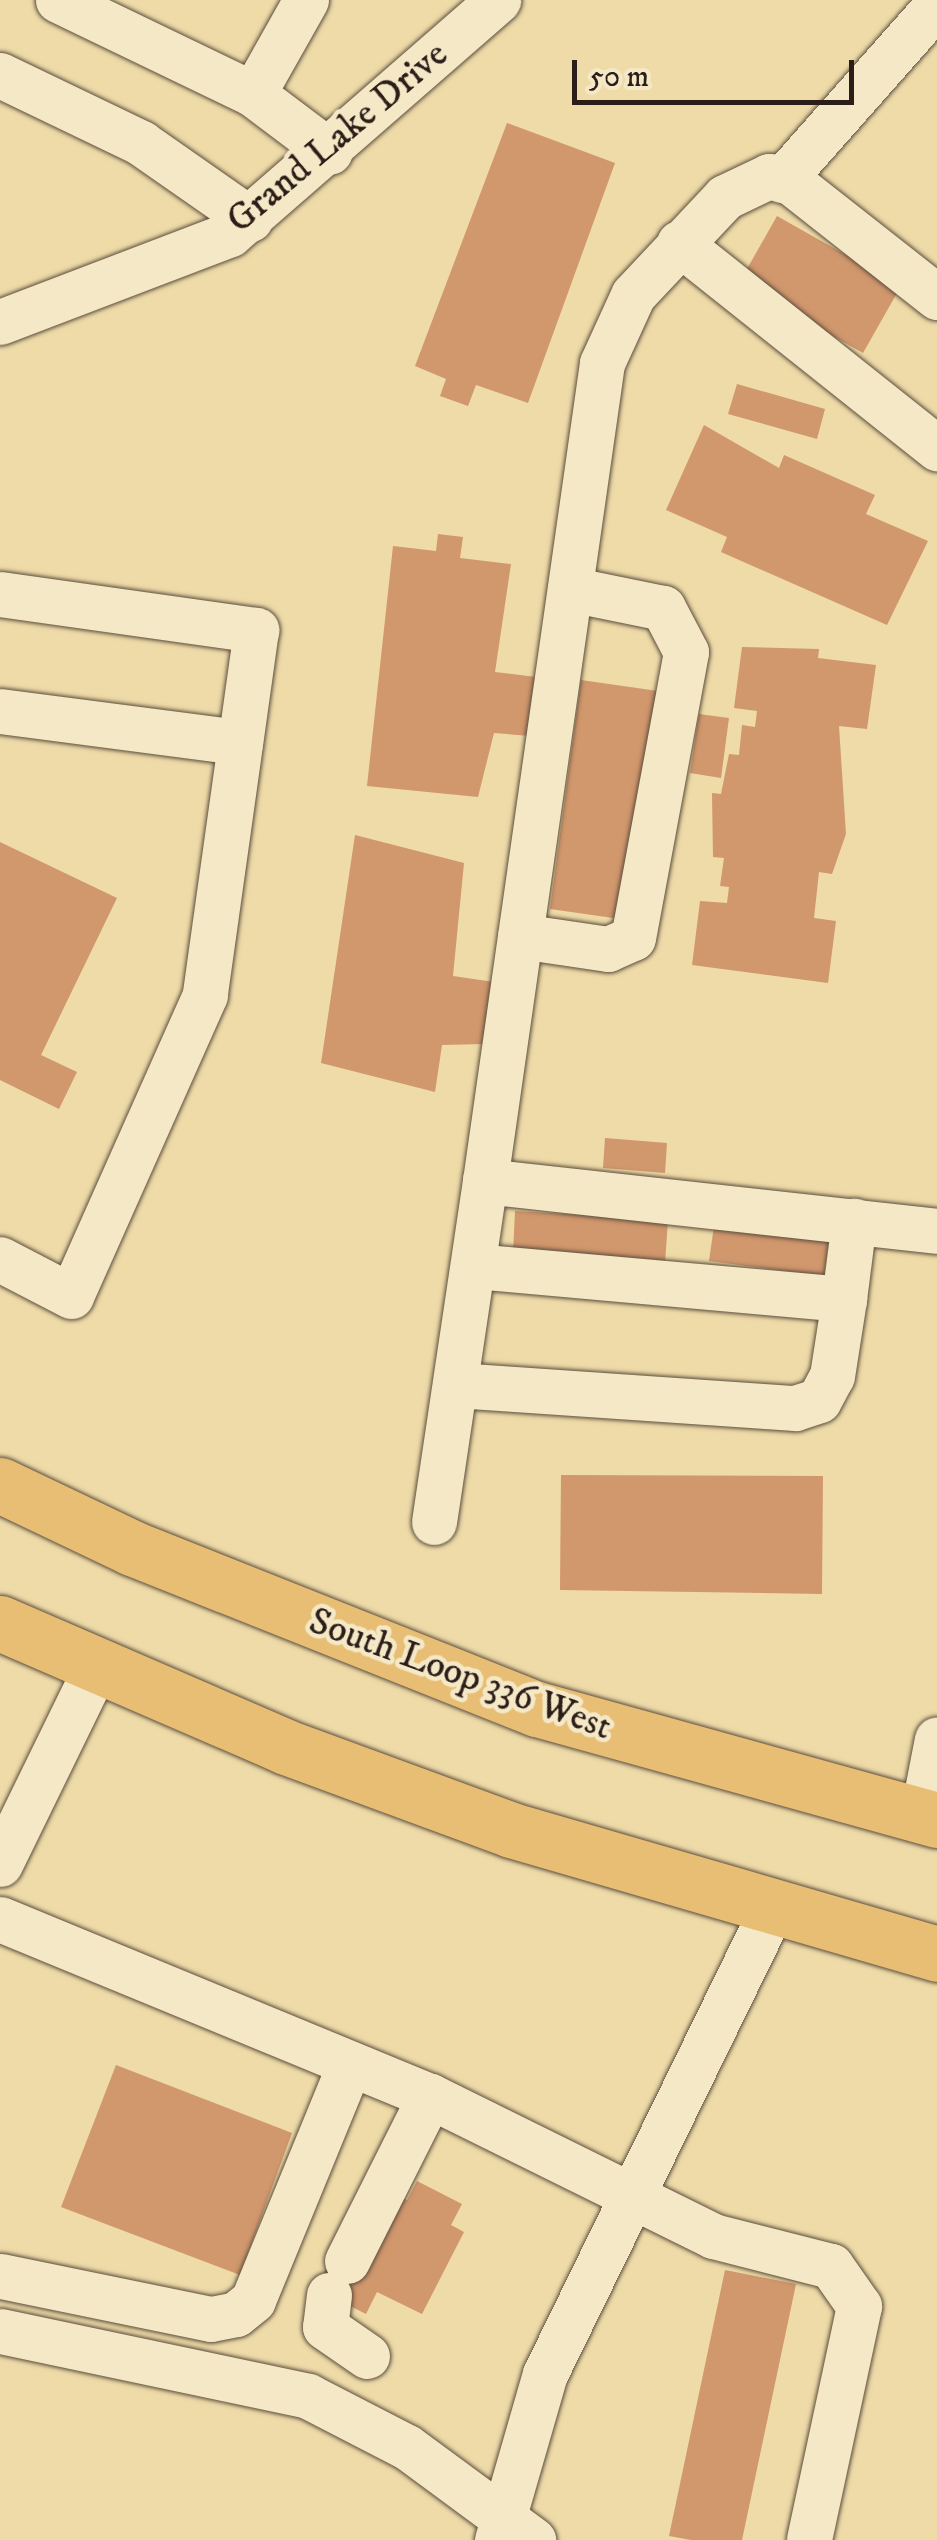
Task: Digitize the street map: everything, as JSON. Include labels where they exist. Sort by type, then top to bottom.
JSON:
[{"type":"main road","name":"South Loop 336 West","points":[[0,1485],[168,1563],[537,1709],[930,1818]]},
{"type":"main road","points":[[0,1623],[94,1669],[511,1830],[771,1911],[937,1954]]},
{"type":"street","points":[[58,0],[253,94],[330,152]]},
{"type":"street","points":[[253,94],[306,0]]},
{"type":"street","name":"Grand Lake Drive","points":[[0,322],[166,265],[250,219],[498,0]]},
{"type":"street","points":[[782,180],[937,5]]},
{"type":"street","points":[[0,76],[141,143],[250,219]]},
{"type":"street","points":[[434,1522],[475,1266],[602,363],[634,295],[679,243],[746,182],[782,180],[937,297]]},
{"type":"street","points":[[679,243],[937,448]]},
{"type":"street","points":[[520,936],[608,948],[634,938],[686,652],[663,608],[570,589]]},
{"type":"street","points":[[0,594],[256,630],[205,996],[71,1296],[0,1258]]},
{"type":"street","points":[[0,711],[240,742]]},
{"type":"street","points":[[485,1180],[937,1231]]},
{"type":"street","points":[[456,1385],[795,1408],[829,1390],[854,1221]]},
{"type":"street","points":[[475,1266],[844,1298]]},
{"type":"street","points":[[0,1864],[94,1669]]},
{"type":"street","points":[[930,1818],[937,1739]]},
{"type":"street","points":[[510,2532],[522,2428],[771,1911]]},
{"type":"street","points":[[0,1919],[430,2096],[631,2200],[713,2236],[831,2266],[850,2282],[859,2306],[809,2540]]},
{"type":"street","points":[[1,2276],[211,2319],[236,2314],[253,2300],[350,2064]]},
{"type":"street","points":[[367,2356],[325,2327],[338,2278],[430,2096]]},
{"type":"street","points":[[0,2331],[308,2396],[407,2446],[510,2532]]},
{"type":"building","points":[[507,123],[615,163],[528,403],[476,385],[468,406],[440,396],[446,379],[415,366]]},
{"type":"building","points":[[777,216],[901,286],[863,353],[739,283]]},
{"type":"building","points":[[737,384],[825,409],[817,439],[728,414]]},
{"type":"building","points":[[704,425],[779,468],[784,455],[875,495],[866,514],[928,541],[887,625],[721,552],[727,537],[666,510]]},
{"type":"building","points":[[438,534],[463,537],[460,558],[511,564],[495,672],[536,677],[530,736],[494,733],[478,797],[367,786],[393,546],[436,551]]},
{"type":"building","points":[[742,647],[819,649],[818,658],[876,665],[867,729],[839,726],[846,834],[832,874],[819,872],[814,918],[836,921],[828,983],[692,965],[700,901],[727,903],[729,887],[720,886],[724,858],[713,857],[712,793],[721,794],[729,754],[739,755],[742,725],[755,727],[757,711],[734,708]]},
{"type":"building","points":[[581,680],[658,691],[627,920],[550,909]]},
{"type":"building","points":[[699,714],[729,718],[721,778],[690,773]]},
{"type":"building","points":[[355,835],[464,863],[453,976],[494,982],[484,1044],[442,1045],[435,1092],[321,1063]]},
{"type":"building","points":[[0,842],[117,898],[41,1055],[77,1072],[59,1109],[0,1080]]},
{"type":"building","points":[[605,1138],[667,1143],[665,1173],[603,1168]]},
{"type":"building","points":[[515,1211],[668,1220],[665,1263],[513,1254]]},
{"type":"building","points":[[715,1219],[830,1234],[824,1276],[709,1261]]},
{"type":"building","points":[[561,1475],[823,1476],[822,1594],[560,1590]]},
{"type":"building","points":[[116,2065],[292,2133],[240,2275],[61,2207]]},
{"type":"building","points":[[417,2181],[462,2204],[451,2225],[464,2232],[422,2314],[377,2292],[366,2314],[316,2289],[333,2254],[396,2194],[407,2200]]},
{"type":"building","points":[[725,2270],[796,2284],[742,2540],[691,2540],[669,2536]]}]
